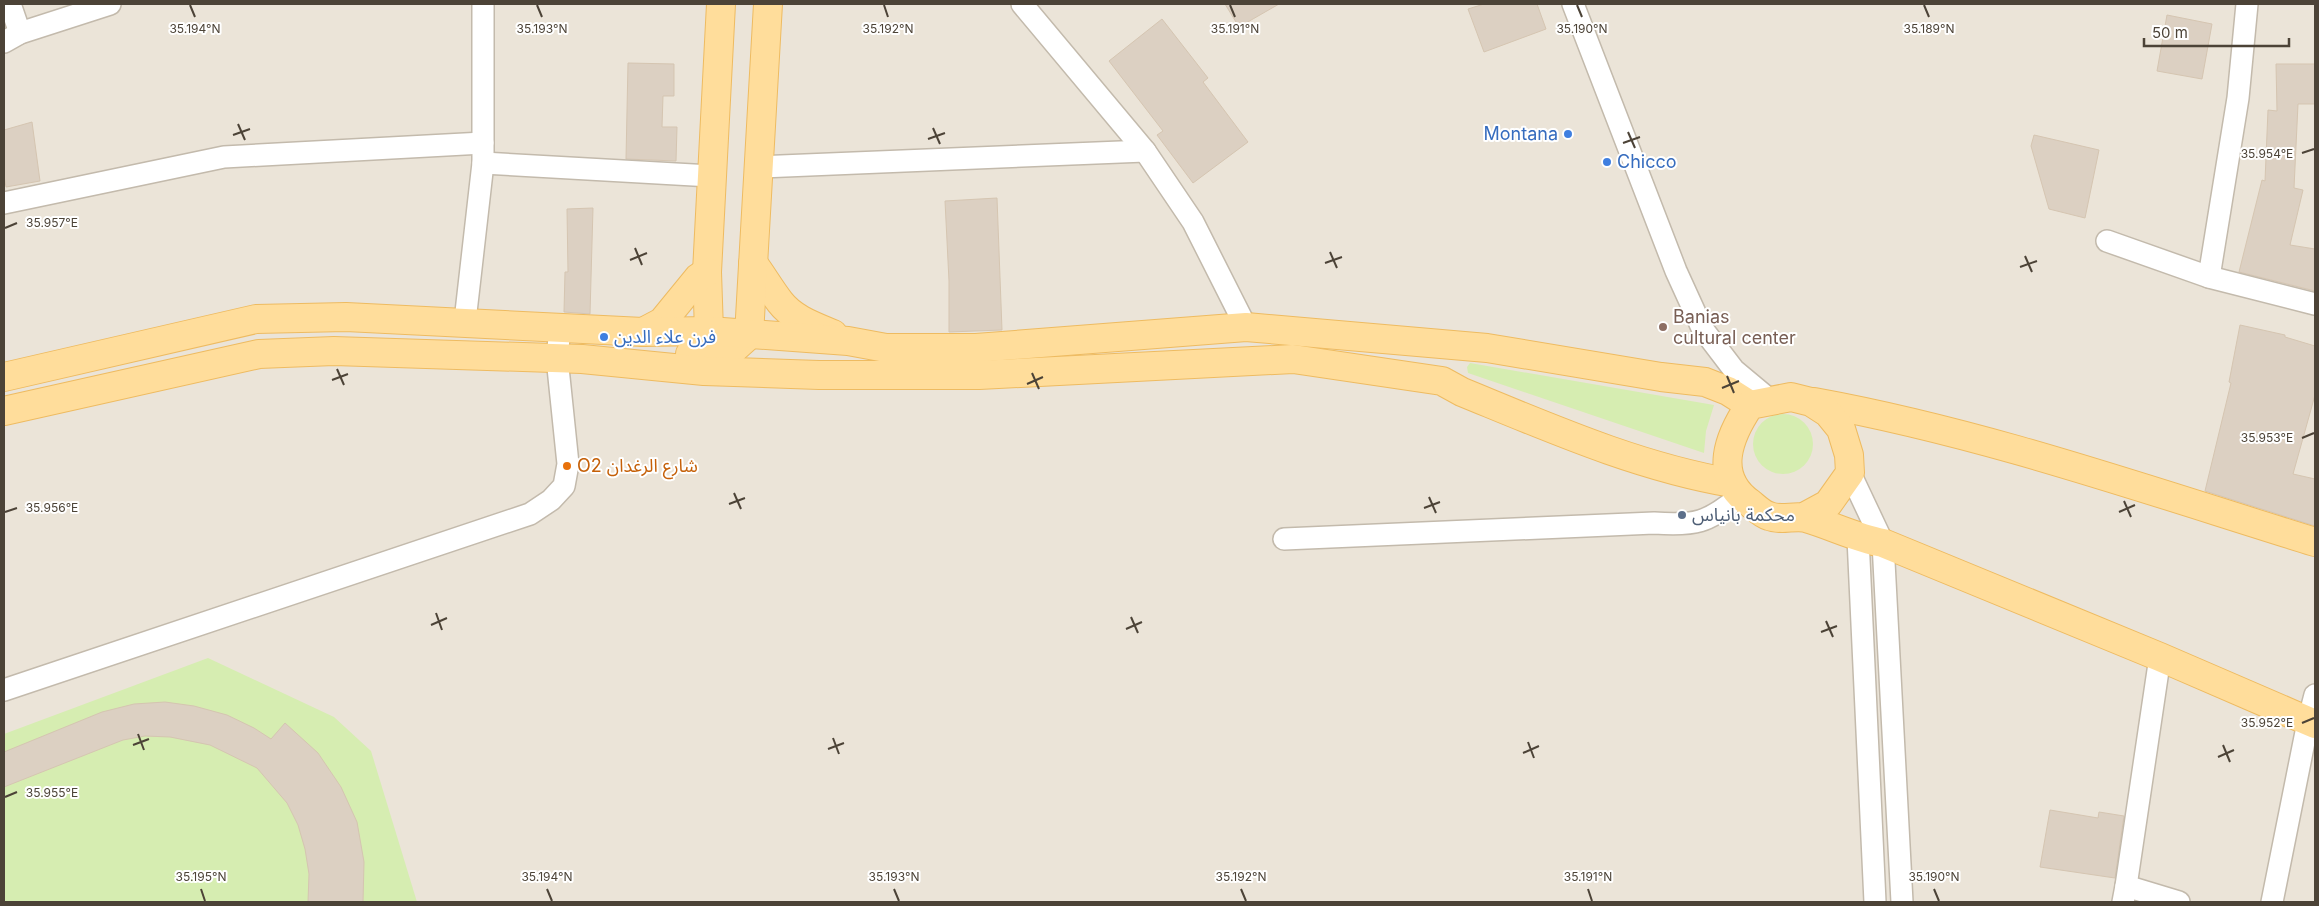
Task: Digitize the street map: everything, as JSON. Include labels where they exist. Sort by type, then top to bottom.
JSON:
[{"type":"main road","points":[[709,331],[707,272],[721,4]]},
{"type":"main road","points":[[739,344],[753,263],[768,4]]},
{"type":"main road","points":[[753,263],[780,302],[793,314],[806,323],[848,341]]},
{"type":"main road","points":[[643,332],[662,322],[698,278],[707,272]]},
{"type":"main road","points":[[4,377],[256,319],[346,316],[643,332],[709,331],[739,344],[760,360],[793,363],[819,375]]},
{"type":"main road","points":[[569,358],[606,350],[649,354],[717,355],[739,344],[848,341],[886,348],[976,348],[1246,327],[1487,348],[1705,382],[1760,402],[1791,397],[1882,414],[1969,436],[2315,542]]},
{"type":"main road","points":[[1442,381],[1443,345]]},
{"type":"main road","points":[[4,411],[188,368],[259,354],[334,351],[569,358],[704,371],[819,375],[979,375],[1293,359],[1442,381],[1462,392],[1592,445],[1736,490],[1768,516],[1786,519],[1804,517],[1828,504],[1850,473],[1849,455],[1841,429],[1828,413],[1811,402]]},
{"type":"main road","points":[[1736,490],[1727,463],[1729,443],[1737,424],[1760,402]]},
{"type":"main road","points":[[1804,517],[1870,541],[2160,656],[2312,723]]},
{"type":"street","points":[[10,4],[12,37],[110,4]]},
{"type":"street","points":[[465,321],[483,153],[483,4]]},
{"type":"street","points":[[1022,4],[1145,151],[1193,222],[1246,327]]},
{"type":"street","points":[[1574,4],[1676,271],[1702,328],[1760,402]]},
{"type":"street","points":[[2209,277],[2238,98],[2247,4]]},
{"type":"street","points":[[759,167],[1145,151]]},
{"type":"street","points":[[4,203],[224,157],[483,153],[711,176]]},
{"type":"street","points":[[2107,241],[2209,277],[2315,304]]},
{"type":"street","points":[[4,690],[530,514],[551,500],[564,486],[568,464],[569,358],[560,328]]},
{"type":"street","points":[[1850,473],[1870,541],[1902,902]]},
{"type":"street","points":[[1284,539],[1654,523],[1681,525],[1700,522],[1719,514],[1736,490]]},
{"type":"street","points":[[1870,541],[1875,902]]},
{"type":"street","points":[[2160,656],[2125,894],[2179,902]]},
{"type":"street","points":[[2272,902],[2312,723],[2315,696]]},
{"type":"shaded area","points":[[4,4],[2315,4],[2315,902],[4,902]]},
{"type":"green space","points":[[1470,363],[1714,405],[1706,431],[1704,453],[1468,373],[1467,367]]},
{"type":"green space","points":[[1783,414],[1799,419],[1804,423],[1808,428],[1813,444],[1808,460],[1804,465],[1799,469],[1783,474],[1767,469],[1762,465],[1758,460],[1753,444],[1758,428],[1762,423],[1767,419]]},
{"type":"green space","points":[[208,658],[334,717],[371,751],[417,902],[4,902],[4,734]]},
{"type":"building","points":[[1225,4],[1279,4],[1239,27]]},
{"type":"building","points":[[1484,4],[1537,4],[1546,29],[1484,52],[1468,9]]},
{"type":"building","points":[[2167,15],[2212,24],[2202,79],[2157,71]]},
{"type":"building","points":[[1162,19],[1208,78],[1203,82],[1248,142],[1193,183],[1157,135],[1163,131],[1109,61]]},
{"type":"building","points":[[628,63],[674,64],[674,96],[663,96],[662,127],[677,127],[676,161],[626,159]]},
{"type":"building","points":[[2276,64],[2315,64],[2315,104],[2298,104],[2294,188],[2303,190],[2290,245],[2315,249],[2315,291],[2239,272],[2262,180],[2265,181],[2268,110],[2277,111]]},
{"type":"building","points":[[32,122],[40,181],[6,187],[4,176],[4,130]]},
{"type":"building","points":[[2034,135],[2099,150],[2085,218],[2049,209],[2031,146]]},
{"type":"building","points":[[997,198],[1002,330],[949,332],[949,281],[945,201]]},
{"type":"building","points":[[593,208],[590,314],[564,312],[565,272],[568,272],[567,209]]},
{"type":"building","points":[[2240,325],[2285,335],[2285,337],[2315,346],[2315,395],[2293,474],[2315,479],[2315,526],[2205,491],[2231,383],[2229,382]]},
{"type":"building","points":[[165,702],[194,706],[227,715],[254,728],[271,739],[285,723],[318,753],[341,787],[357,822],[364,862],[363,902],[308,902],[309,874],[305,849],[298,825],[287,803],[257,768],[210,745],[170,737],[145,736],[123,740],[4,787],[4,752],[102,712],[134,704]]},
{"type":"building","points":[[2050,810],[2098,818],[2099,812],[2124,816],[2115,878],[2040,867]]},
{"type":"place","name":"Montana","points":[[1568,134]]},
{"type":"place","name":"Chicco","points":[[1607,162]]},
{"type":"place","name":"Banias cultural center","points":[[1663,327]]},
{"type":"place","name":"فرن علاء الدين","points":[[604,337]]},
{"type":"place","name":"O2 شارع الرغدان","points":[[567,466]]},
{"type":"place","name":"محكمة بانياس","points":[[1682,515]]}]
